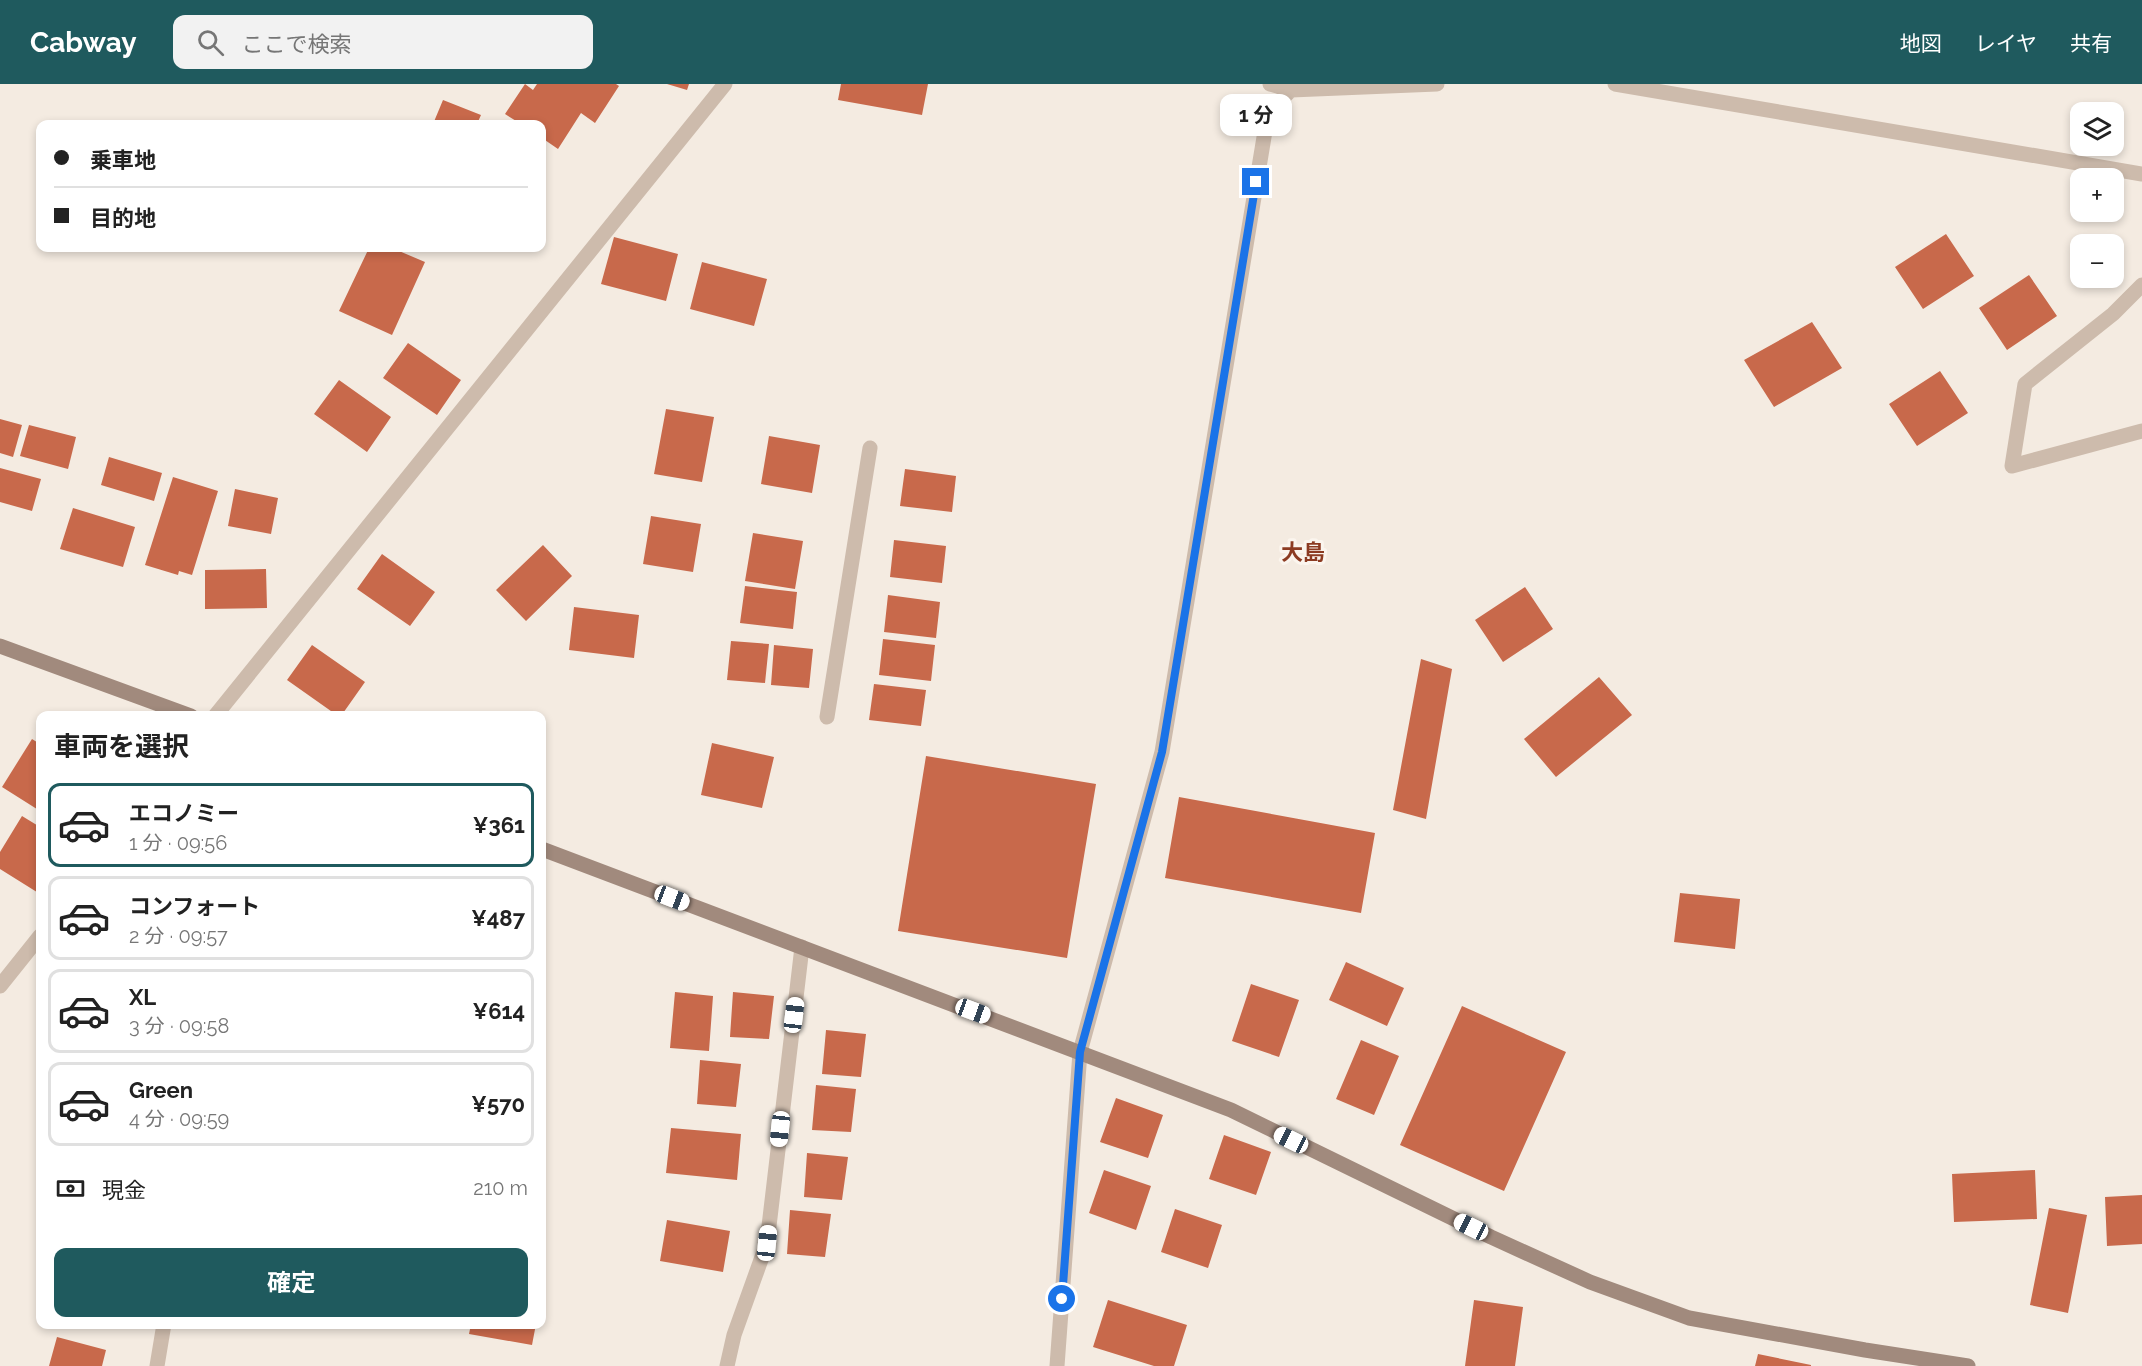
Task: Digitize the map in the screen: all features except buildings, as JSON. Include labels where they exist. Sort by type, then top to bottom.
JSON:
[{"type":"street","points":[[219,711],[725,84]]},
{"type":"street","points":[[1270,84],[1291,90],[1437,84]]},
{"type":"street","points":[[1615,84],[2142,174]]},
{"type":"street","points":[[1057,1366],[1080,1052],[1162,752],[1268,113],[1291,90]]},
{"type":"street","points":[[2142,285],[2113,314],[2025,384],[2012,466],[2142,431]]},
{"type":"street","points":[[827,717],[870,448]]},
{"type":"street","points":[[0,646],[177,711]]},
{"type":"street","points":[[546,851],[1231,1110],[1480,1232],[1590,1282],[1689,1318],[1864,1350],[1968,1366]]},
{"type":"street","points":[[0,987],[36,941]]},
{"type":"street","points":[[728,1366],[734,1335],[767,1243],[802,947]]},
{"type":"street","points":[[157,1366],[163,1329]]},
{"type":"district","name":"大島","points":[[1303,552]]},
{"type":"route","points":[[1062,1299],[1080,1052],[1162,752],[1256,182]]}]
